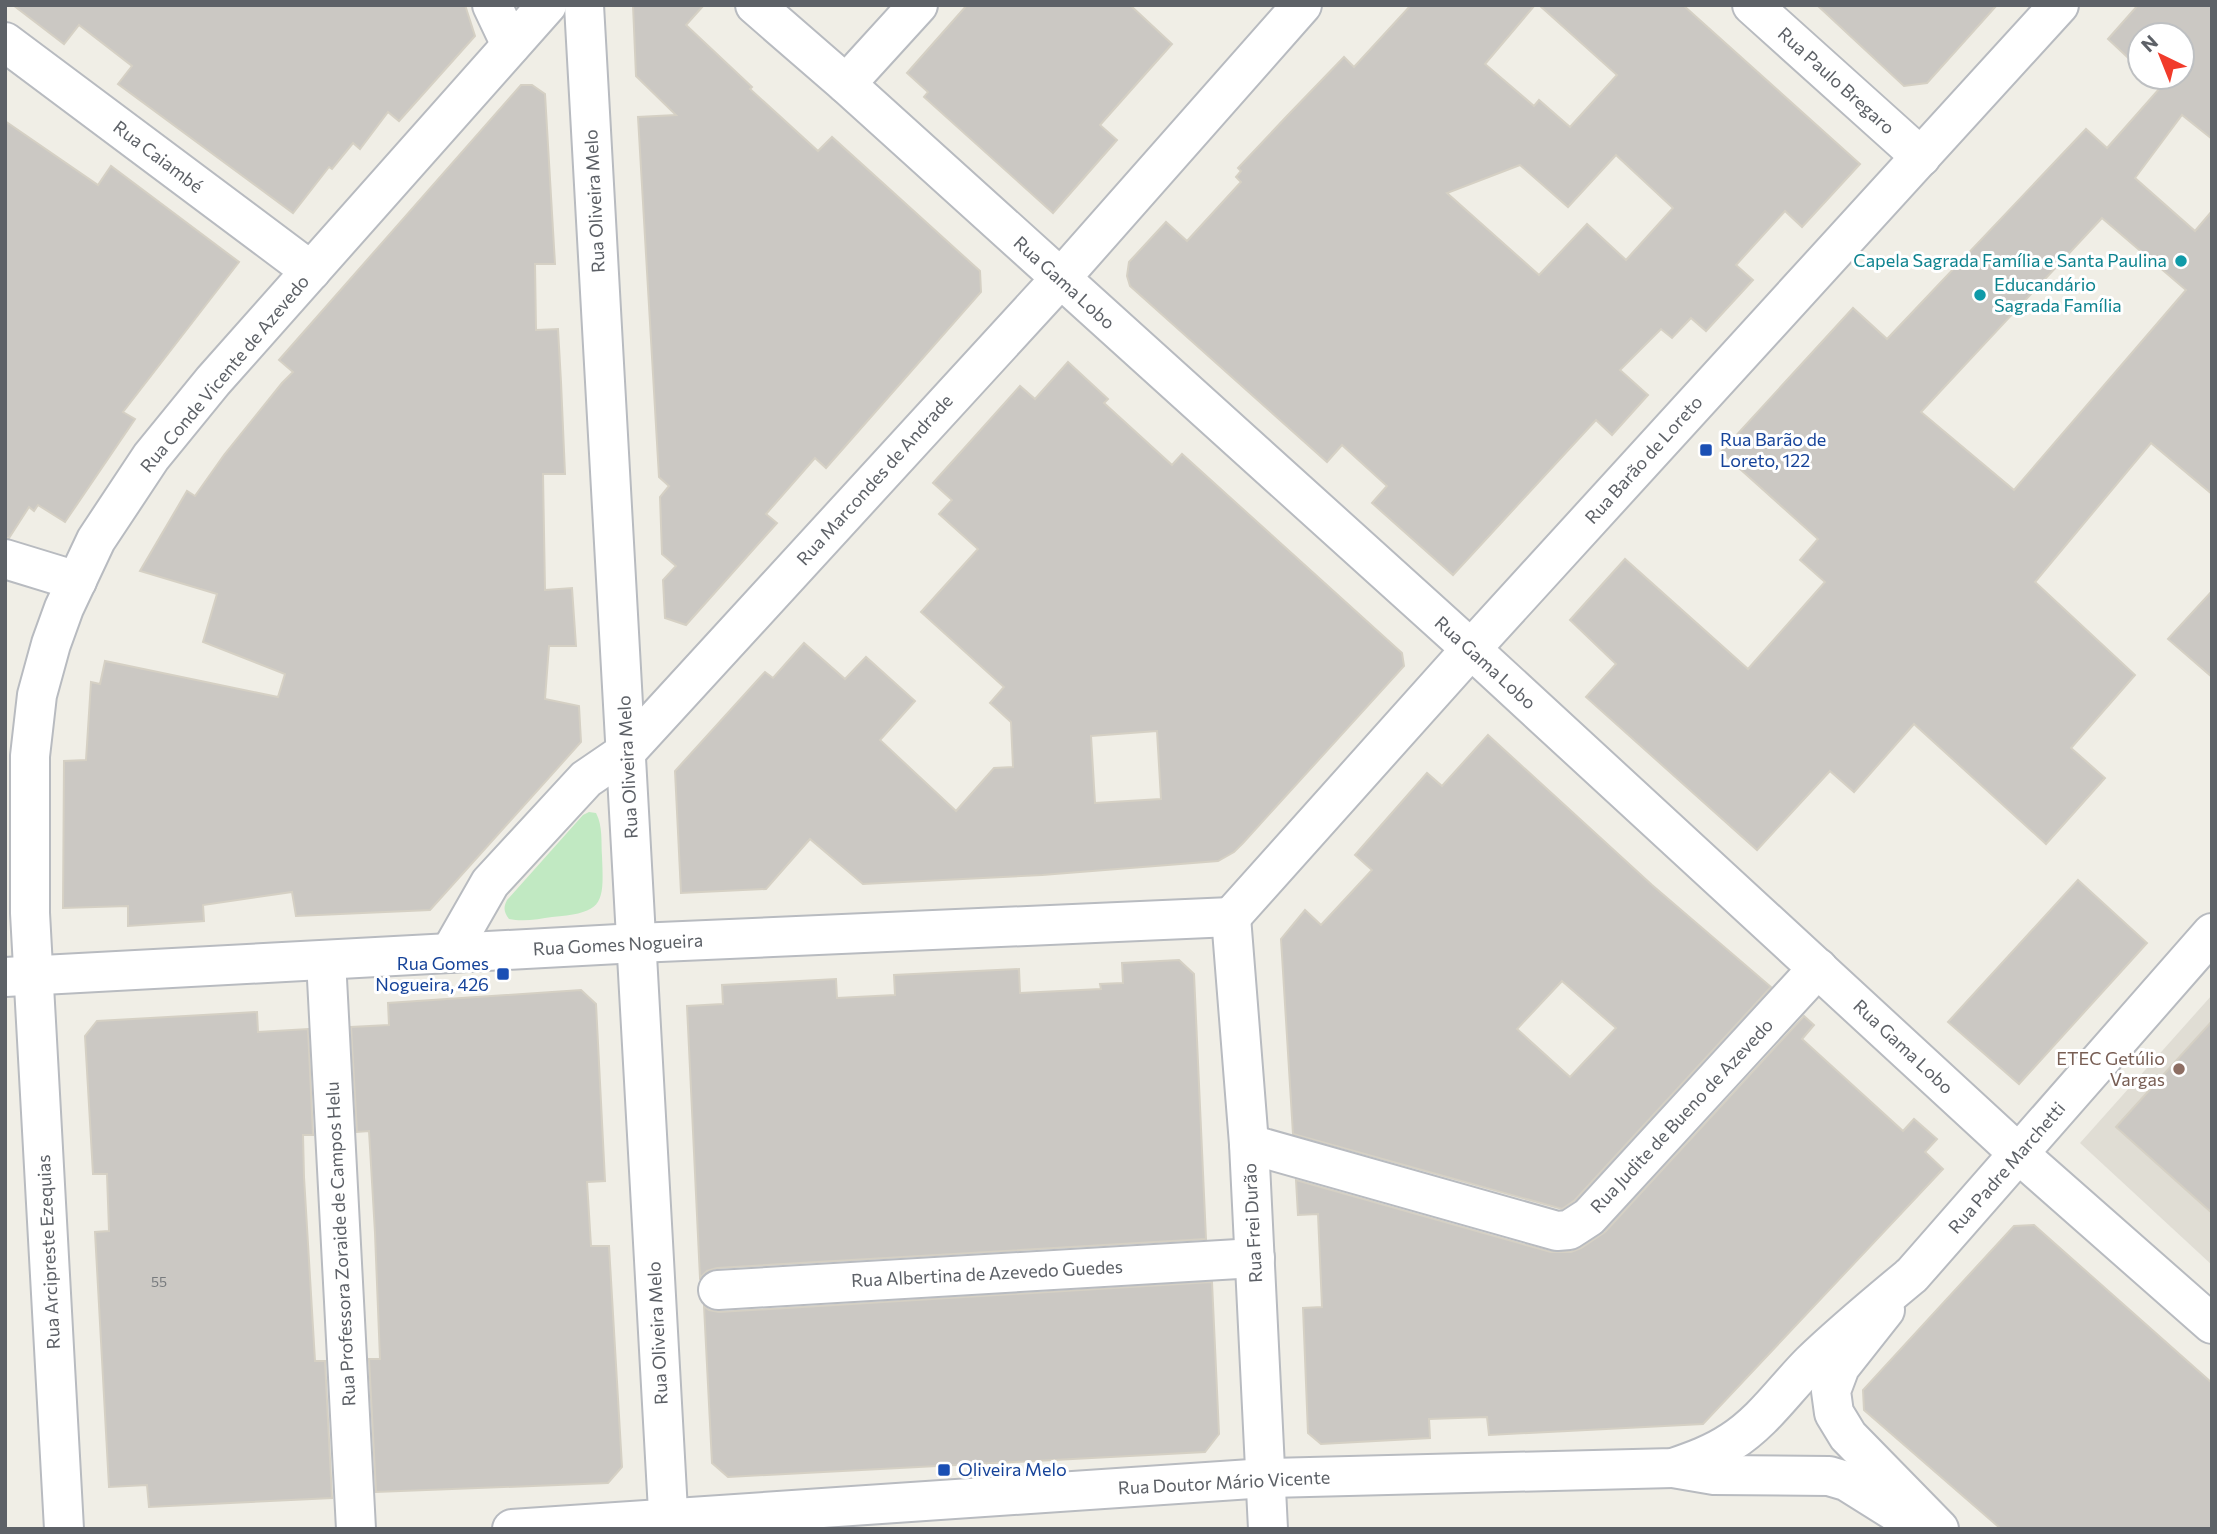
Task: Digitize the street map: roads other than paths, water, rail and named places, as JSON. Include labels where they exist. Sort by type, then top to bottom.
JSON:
[{"type":"street","points":[[492,5],[511,45]]},
{"type":"street","name":"Rua Conde Vicente de Azevedo","points":[[19,976],[29,839],[30,756],[36,707],[51,644],[96,540],[151,457],[213,381],[547,5]]},
{"type":"street","name":"Rua Oliveira Melo","points":[[584,5],[669,1524]]},
{"type":"street","name":"Rua Gama Lobo","points":[[755,5],[846,84],[1471,649],[2019,1154],[2212,1324]]},
{"type":"street","points":[[846,84],[918,5]]},
{"type":"street","name":"Rua Marcondes de Andrade","points":[[450,953],[490,883],[586,779],[627,751],[1060,279],[1302,5]]},
{"type":"street","name":"Rua Paulo Bregaro","points":[[1752,5],[1921,158]]},
{"type":"street","name":"Rua Barão de Loreto","points":[[1231,917],[1471,649],[2059,5]]},
{"type":"street","name":"Rua Caiambé","points":[[5,42],[311,271]]},
{"type":"street","points":[[5,559],[77,581]]},
{"type":"street","name":"Rua Gomes Nogueira","points":[[19,976],[637,943],[1231,917]]},
{"type":"street","name":"Rua Frei Durão","points":[[1231,917],[1249,1144],[1268,1529]]},
{"type":"street","name":"Rua Padre Marchetti","points":[[1939,1529],[1848,1436],[1833,1413],[1831,1391],[1840,1367],[1912,1275],[2212,933]]},
{"type":"street","name":"Rua Professora Zoraide de Campos Helu","points":[[326,960],[356,1529]]},
{"type":"street","name":"Rua Judite de Bueno de Azevedo","points":[[1249,1144],[1557,1231],[1569,1230],[1589,1217],[1818,968]]},
{"type":"street","name":"Rua Arcipreste Ezequias","points":[[19,976],[64,1529]]},
{"type":"street","name":"Rua Albertina de Azevedo Guedes","points":[[718,1290],[1255,1258]]},
{"type":"street","name":"Rua Padre Marchetti","points":[[1673,1468],[1706,1457],[1732,1442],[1756,1422],[1855,1322],[1912,1275]]},
{"type":"street","name":"Rua Doutor Mário Vicente","points":[[512,1529],[669,1524],[1266,1478],[1673,1468],[1714,1475],[1829,1476],[1846,1481],[1922,1529]]},
{"type":"place","name":"Capela Sagrada Família e Santa Paulina","points":[[2181,261]]},
{"type":"place","name":"Educandário Sagrada Família","points":[[1980,295]]},
{"type":"place","name":"Rua Barão de Loreto, 122","points":[[1706,450]]},
{"type":"place","name":"Rua Gomes Nogueira, 426","points":[[503,974]]},
{"type":"place","name":"ETEC Getúlio Vargas","points":[[2179,1069]]},
{"type":"place","name":"Oliveira Melo","points":[[944,1470]]}]
